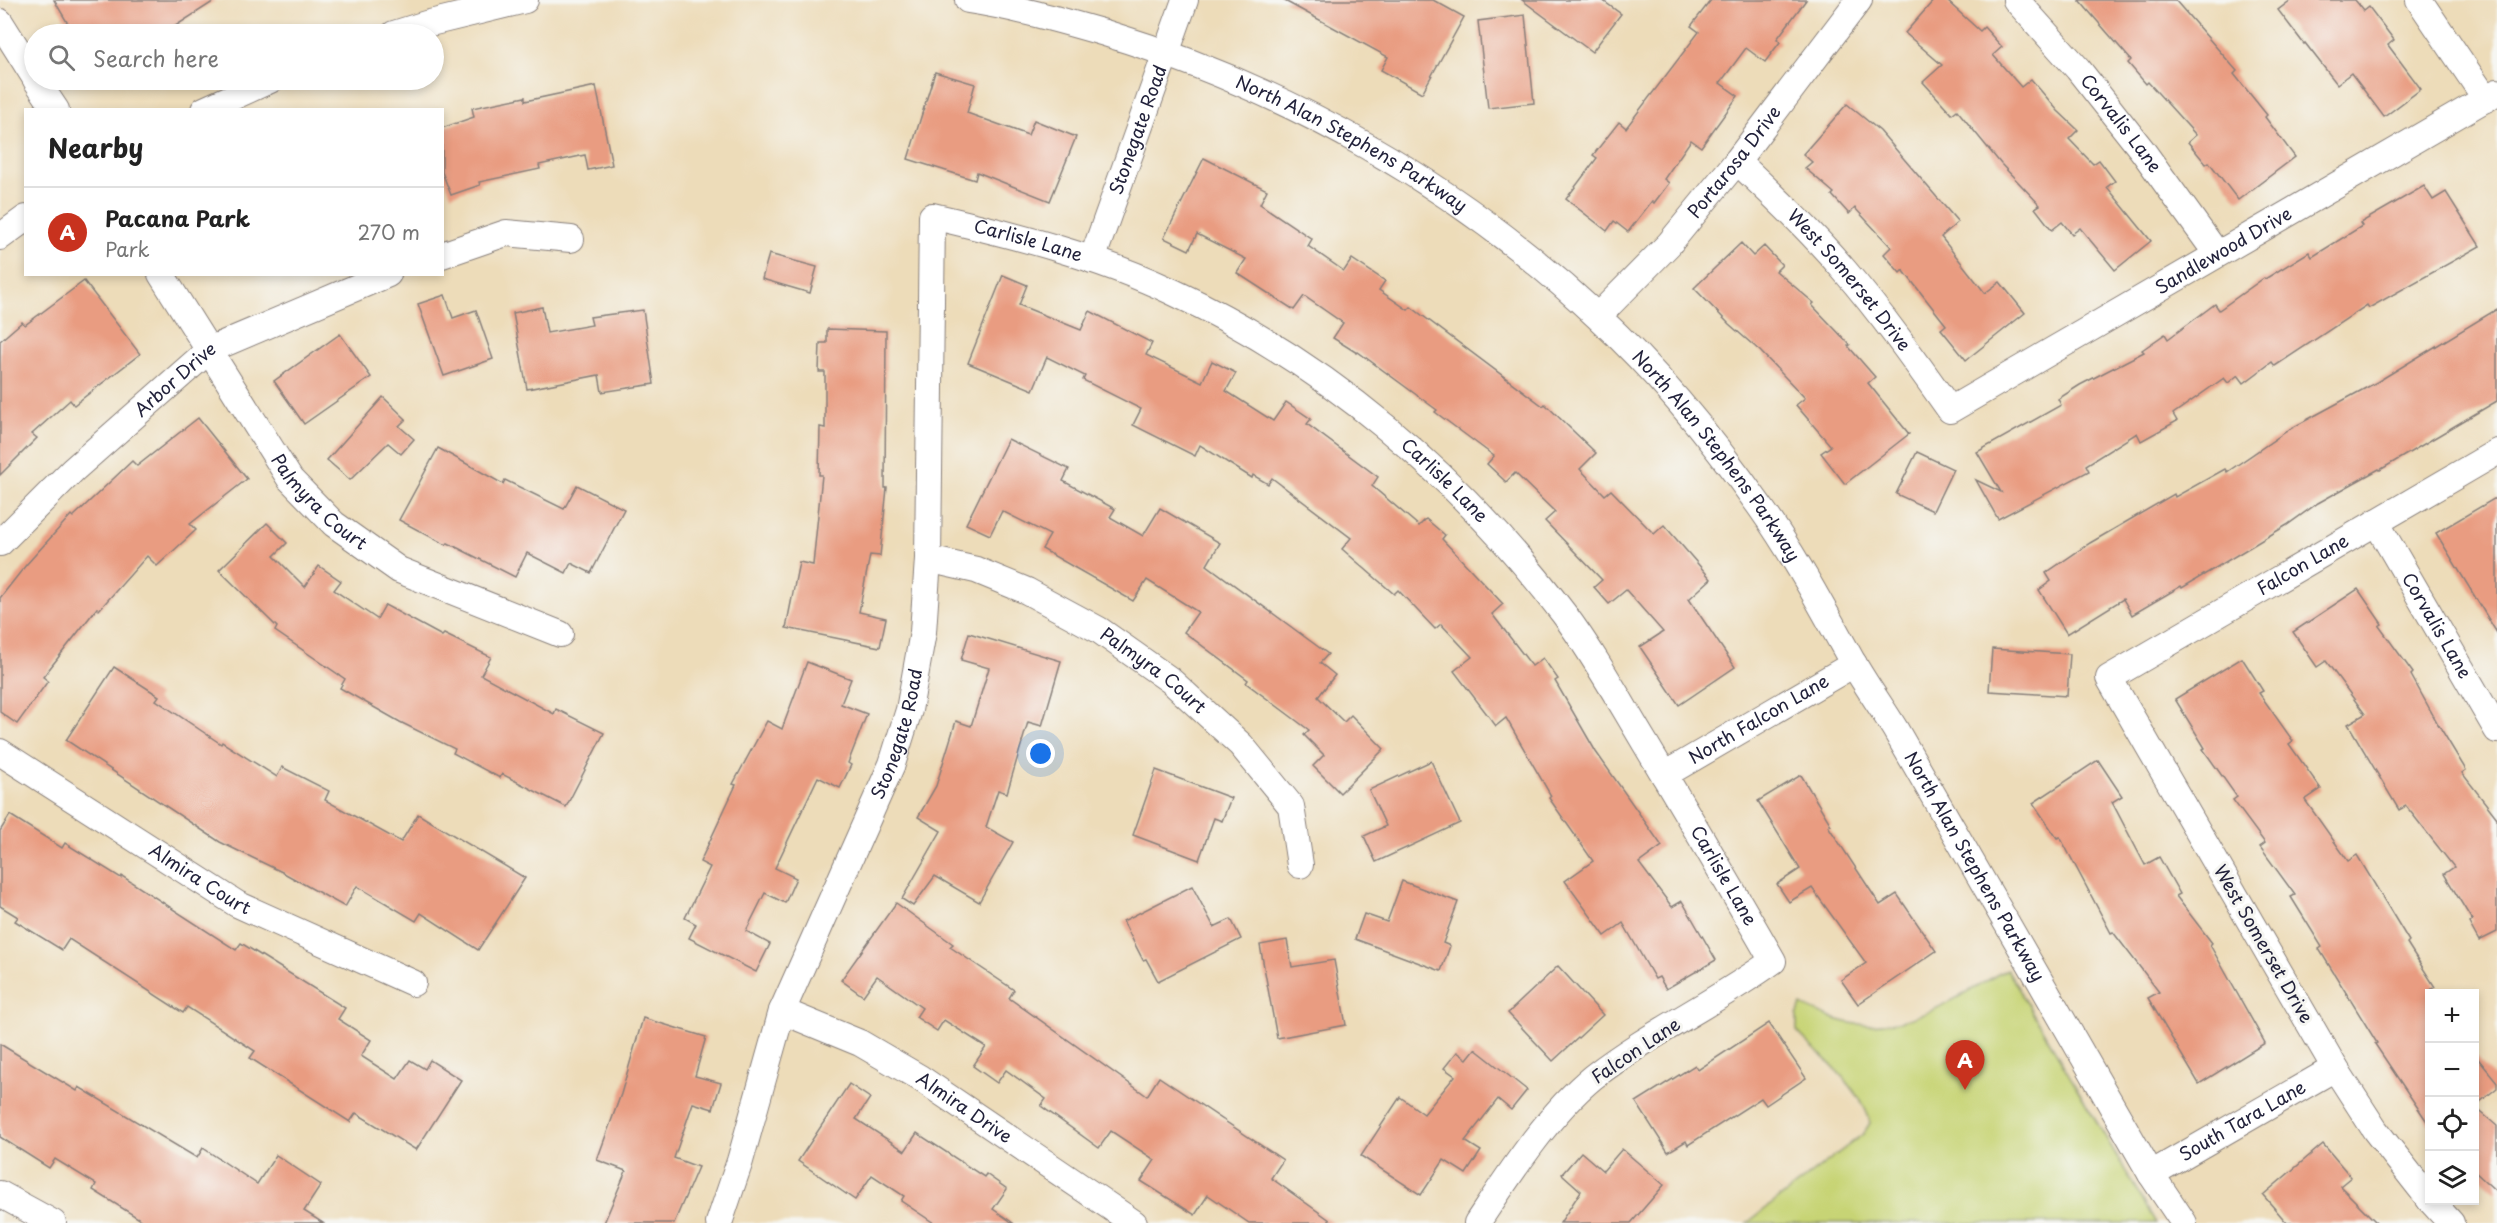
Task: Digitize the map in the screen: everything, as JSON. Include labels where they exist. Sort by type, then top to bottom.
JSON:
[{"type":"street","points":[[426,24],[525,0]]},
{"type":"street","name":"North Alan Stephens Parkway","points":[[968,0],[1073,24],[1166,52],[1237,81],[1328,124],[1380,153],[1456,202],[1503,237],[1598,316],[1667,389],[1761,508],[1895,729],[2151,1174],[2184,1223]]},
{"type":"street","name":"Stonegate Road","points":[[1092,260],[1185,0]]},
{"type":"street","name":"Portarosa Drive","points":[[1598,316],[1669,244],[1737,161],[1859,0]]},
{"type":"street","name":"Corvalis Lane","points":[[2016,0],[2078,69],[2135,141],[2217,254]]},
{"type":"street","points":[[2419,0],[2492,96]]},
{"type":"street","points":[[0,22],[24,60]]},
{"type":"street","points":[[43,90],[55,108]]},
{"type":"street","points":[[208,108],[248,90]]},
{"type":"street","name":"Sandlewood Drive","points":[[1950,410],[2492,96]]},
{"type":"street","name":"West Somerset Drive","points":[[1737,161],[1794,214],[1845,271],[1900,340],[1950,410]]},
{"type":"street","name":"Stonegate Road","points":[[719,1223],[740,1161],[782,1011],[892,764],[909,710],[923,632],[928,559],[932,216]]},
{"type":"street","name":"Carlisle Lane","points":[[932,216],[1008,234],[1092,260],[1172,291],[1254,334],[1327,382],[1393,432],[1458,491],[1515,554],[1558,607],[1613,689],[1773,961]]},
{"type":"street","points":[[0,237],[24,220]]},
{"type":"street","points":[[444,254],[506,233],[571,239]]},
{"type":"street","name":"Palmyra Court","points":[[162,276],[290,479],[334,524],[399,570],[560,634]]},
{"type":"street","name":"Arbor Drive","points":[[0,543],[73,470],[209,350],[383,276]]},
{"type":"street","name":"Falcon Lane","points":[[2109,678],[2497,452]]},
{"type":"street","name":"Corvalis Lane","points":[[2376,522],[2497,730]]},
{"type":"street","name":"Palmyra Court","points":[[928,559],[976,570],[1027,591],[1099,630],[1170,680],[1241,745],[1291,806],[1300,865]]},
{"type":"street","name":"North Falcon Lane","points":[[1664,775],[1854,664]]},
{"type":"street","name":"West Somerset Drive","points":[[2109,678],[2335,1068],[2375,1130],[2425,1194]]},
{"type":"street","name":"Almira Court","points":[[0,752],[237,904],[413,983]]},
{"type":"street","name":"Falcon Lane","points":[[1477,1223],[1519,1161],[1556,1115],[1592,1079],[1638,1045],[1739,986],[1773,961]]},
{"type":"street","name":"Almira Drive","points":[[782,1011],[860,1043],[920,1078],[1134,1223]]},
{"type":"street","name":"South Tara Lane","points":[[2151,1174],[2335,1068]]},
{"type":"street","points":[[0,1194],[53,1223]]},
{"type":"street","name":"West Somerset Drive","points":[[2435,1205],[2451,1223]]},
{"type":"green space","points":[[2007,969],[2156,1223],[1747,1223],[1863,1134],[1870,1123],[1866,1110],[1850,1085],[1797,1031],[1797,1016],[1801,1005],[1829,1017],[1851,1023],[1898,1022],[1936,1008]]},
{"type":"building","points":[[54,0],[216,0],[179,24],[68,24]]},
{"type":"building","points":[[1283,0],[1433,0],[1464,17],[1422,93],[1381,70],[1388,57]]},
{"type":"building","points":[[1522,0],[1602,0],[1621,14],[1592,52]]},
{"type":"building","points":[[1711,0],[1806,0],[1777,39],[1780,42],[1765,62],[1746,48],[1720,83],[1738,96],[1701,147],[1691,140],[1664,179],[1669,183],[1654,203],[1652,201],[1628,232],[1614,221],[1607,231],[1566,199],[1597,158],[1593,155],[1619,122],[1626,128],[1699,32],[1691,26]]},
{"type":"building","points":[[1934,0],[1946,0],[1980,31],[1984,27],[2002,47],[1993,55],[2021,87],[2031,79],[2058,111],[2078,130],[2069,139],[2093,164],[2099,160],[2115,181],[2107,187],[2151,241],[2115,270],[2080,228],[2072,234],[2062,222],[2052,230],[2035,208],[2040,205],[2001,164],[1957,110],[1952,114],[1923,82],[1942,65],[1905,33]]},
{"type":"building","points":[[2079,0],[2175,0],[2237,71],[2234,74],[2267,115],[2265,117],[2295,157],[2238,200],[2209,162],[2206,164],[2188,142],[2196,135],[2148,82],[2146,84],[2128,63],[2131,60]]},
{"type":"building","points":[[2291,0],[2355,0],[2364,11],[2369,7],[2394,40],[2388,45],[2421,89],[2384,117],[2351,73],[2337,84],[2304,44],[2278,10]]},
{"type":"building","points":[[1525,15],[1534,103],[1488,108],[1478,21]]},
{"type":"building","points":[[935,72],[975,84],[967,113],[1028,135],[1034,120],[1076,137],[1050,201],[977,172],[975,180],[908,159]]},
{"type":"building","points":[[596,86],[612,165],[588,170],[585,155],[539,165],[540,169],[479,182],[480,185],[451,195],[444,177],[444,127],[474,117],[472,108],[525,97],[525,101]]},
{"type":"building","points":[[1847,104],[1880,131],[1958,222],[1941,237],[1985,293],[2000,282],[2025,313],[1966,360],[1941,329],[1946,325],[1903,270],[1900,273],[1884,254],[1891,247],[1855,208],[1849,214],[1832,195],[1834,193],[1805,168],[1812,162],[1803,154]]},
{"type":"building","points":[[1204,158],[1267,190],[1260,204],[1312,239],[1308,246],[1344,271],[1352,259],[1385,281],[1379,290],[1408,310],[1411,307],[1543,406],[1545,404],[1596,453],[1580,469],[1605,495],[1611,490],[1654,534],[1664,525],[1711,579],[1689,599],[1735,667],[1679,705],[1640,647],[1663,632],[1626,590],[1609,604],[1594,587],[1602,580],[1545,521],[1555,512],[1515,473],[1506,482],[1487,464],[1494,456],[1435,412],[1437,410],[1358,352],[1333,338],[1343,323],[1304,296],[1294,310],[1237,273],[1246,259],[1197,234],[1189,250],[1164,238]]},
{"type":"building","points":[[2424,186],[2433,200],[2446,192],[2480,246],[2369,308],[2367,305],[2275,366],[2272,362],[2244,383],[2238,375],[2228,383],[2224,378],[2173,414],[2177,421],[2141,441],[2137,433],[2086,465],[2089,471],[1998,519],[1976,480],[2001,492],[1977,452],[2061,405],[2058,399],[2144,352],[2142,350],[2165,334],[2168,339],[2215,304],[2219,310],[2264,278],[2309,252],[2312,257],[2362,226],[2360,223]]},
{"type":"building","points":[[1741,243],[1753,256],[1764,246],[1782,265],[1776,271],[1814,303],[1812,305],[1850,345],[1848,346],[1875,377],[1868,383],[1909,434],[1845,484],[1821,453],[1831,446],[1796,405],[1805,398],[1694,288]]},
{"type":"building","points":[[769,254],[817,267],[810,293],[762,279]]},
{"type":"building","points":[[1003,275],[1027,285],[1019,305],[1081,330],[1090,311],[1152,343],[1146,355],[1202,382],[1212,361],[1236,373],[1226,391],[1273,421],[1286,402],[1311,419],[1307,424],[1378,477],[1372,486],[1419,526],[1426,519],[1445,535],[1442,539],[1503,604],[1492,614],[1532,666],[1543,658],[1558,679],[1555,681],[1596,752],[1662,846],[1639,863],[1672,907],[1682,901],[1716,960],[1666,989],[1659,977],[1655,979],[1623,923],[1605,936],[1565,881],[1593,861],[1549,798],[1551,796],[1506,718],[1496,726],[1454,671],[1472,657],[1441,624],[1435,629],[1398,590],[1394,594],[1342,549],[1351,538],[1272,478],[1268,484],[1253,475],[1252,478],[1200,445],[1195,456],[1133,425],[1141,409],[1083,380],[1085,376],[1047,357],[1033,390],[968,363]]},
{"type":"building","points":[[84,281],[140,354],[74,405],[70,400],[32,434],[37,438],[0,475],[0,341],[22,322],[25,325]]},
{"type":"building","points":[[445,295],[453,318],[476,310],[493,359],[444,376],[418,304]]},
{"type":"building","points":[[542,307],[547,333],[592,325],[590,317],[643,310],[654,384],[602,392],[599,375],[527,389],[513,313]]},
{"type":"building","points":[[2497,309],[2497,401],[2380,470],[2318,503],[2287,525],[2182,588],[2181,586],[2132,615],[2123,599],[2067,634],[2039,590],[2051,581],[2046,573],[2090,543],[2174,494],[2175,497],[2225,469],[2227,472],[2290,429],[2377,382]]},
{"type":"building","points":[[827,329],[886,331],[885,488],[887,488],[880,556],[870,555],[859,612],[886,618],[880,647],[786,628],[799,562],[813,565],[822,475],[819,475],[820,427],[825,428],[825,372],[819,372],[820,343],[827,343]]},
{"type":"building","points":[[340,334],[371,377],[304,424],[274,381]]},
{"type":"building","points":[[383,397],[406,419],[399,426],[414,439],[401,454],[388,443],[350,480],[327,460]]},
{"type":"building","points":[[198,418],[247,479],[190,524],[196,530],[157,566],[147,556],[99,610],[97,608],[43,677],[48,681],[17,724],[0,712],[0,598],[71,515],[73,517],[132,461],[137,466]]},
{"type":"building","points":[[1008,439],[1069,469],[1063,481],[1115,509],[1110,517],[1143,536],[1160,508],[1220,543],[1207,565],[1328,654],[1320,663],[1335,675],[1318,697],[1344,722],[1351,715],[1384,749],[1340,793],[1313,766],[1324,755],[1304,735],[1309,730],[1246,683],[1248,680],[1184,632],[1198,612],[1147,580],[1133,601],[1042,549],[1050,535],[1002,511],[990,535],[966,524]]},
{"type":"building","points":[[438,448],[503,484],[505,480],[564,509],[577,485],[624,509],[591,573],[571,563],[566,573],[527,553],[515,577],[399,520]]},
{"type":"building","points":[[1917,452],[1953,469],[1933,511],[1896,494]]},
{"type":"building","points":[[2497,497],[2497,633],[2436,533]]},
{"type":"building","points":[[267,523],[287,543],[274,556],[305,587],[319,566],[341,581],[334,590],[377,619],[385,605],[442,636],[444,634],[491,657],[481,675],[554,714],[556,709],[604,733],[566,807],[502,774],[500,778],[453,753],[455,749],[400,722],[340,688],[345,679],[275,631],[277,627],[219,570]]},
{"type":"building","points":[[2358,589],[2382,624],[2379,626],[2413,673],[2411,675],[2466,770],[2462,773],[2497,818],[2497,932],[2479,941],[2469,923],[2472,920],[2444,874],[2454,867],[2406,806],[2399,810],[2348,724],[2365,714],[2326,661],[2317,667],[2293,632]]},
{"type":"building","points":[[969,633],[1061,661],[1042,726],[1028,722],[1007,793],[998,790],[986,827],[1013,842],[979,902],[935,876],[913,906],[902,899],[941,831],[918,817],[936,786],[956,721],[971,726],[989,668],[961,660]]},
{"type":"building","points":[[1992,649],[2070,654],[2067,696],[1989,691]]},
{"type":"building","points":[[2242,658],[2263,691],[2259,693],[2293,741],[2289,744],[2321,789],[2305,800],[2348,861],[2357,855],[2435,987],[2425,989],[2425,1119],[2375,1044],[2377,1043],[2319,949],[2322,947],[2291,897],[2295,895],[2260,847],[2265,843],[2233,800],[2237,797],[2203,749],[2205,748],[2175,699]]},
{"type":"building","points":[[807,662],[851,679],[841,704],[867,714],[848,763],[851,765],[840,788],[818,777],[775,868],[796,878],[785,903],[765,893],[746,931],[770,944],[756,972],[689,938],[696,924],[685,918],[710,867],[700,862],[736,785],[733,784],[767,721],[782,729]]},
{"type":"building","points":[[114,667],[159,696],[156,700],[221,744],[222,742],[277,777],[282,767],[329,791],[325,800],[401,842],[418,814],[525,878],[478,950],[421,913],[416,921],[357,886],[345,907],[282,872],[220,842],[66,740]]},
{"type":"building","points":[[2098,760],[2122,796],[2112,802],[2145,865],[2159,857],[2180,894],[2176,896],[2212,943],[2210,945],[2265,1043],[2199,1084],[2148,998],[2159,992],[2113,932],[2111,933],[2060,837],[2057,838],[2033,803]]},
{"type":"building","points":[[1431,761],[1460,823],[1376,862],[1364,836],[1386,826],[1369,790]]},
{"type":"building","points":[[1156,770],[1231,798],[1222,821],[1214,818],[1199,860],[1133,835]]},
{"type":"building","points":[[1801,775],[1831,825],[1828,826],[1880,905],[1897,894],[1936,951],[1858,1004],[1841,980],[1866,963],[1812,888],[1789,902],[1777,884],[1800,869],[1758,801]]},
{"type":"building","points":[[10,815],[62,848],[65,843],[121,878],[122,876],[236,950],[241,943],[345,1008],[338,1019],[371,1040],[361,1056],[397,1079],[410,1060],[425,1069],[430,1060],[461,1080],[416,1150],[356,1113],[350,1122],[250,1058],[255,1051],[187,1007],[183,1013],[69,939],[62,950],[15,921],[18,917],[0,906],[0,831]]},
{"type":"building","points":[[1402,881],[1458,902],[1443,943],[1450,946],[1441,971],[1355,939],[1364,914],[1387,922]]},
{"type":"building","points":[[1192,886],[1214,927],[1231,919],[1241,939],[1158,981],[1146,959],[1143,960],[1123,921]]},
{"type":"building","points":[[896,903],[953,944],[950,947],[1014,990],[1009,998],[1147,1096],[1159,1077],[1283,1160],[1271,1178],[1334,1223],[1249,1223],[1208,1195],[1195,1215],[1141,1181],[1155,1160],[1111,1131],[1099,1148],[1041,1106],[1046,1099],[1006,1070],[997,1083],[973,1066],[986,1047],[944,1020],[937,1031],[916,1017],[922,1008],[877,976],[863,996],[841,980]]},
{"type":"building","points":[[1287,940],[1292,967],[1334,960],[1346,1025],[1277,1038],[1260,945]]},
{"type":"building","points":[[1558,966],[1603,1015],[1553,1061],[1508,1013]]},
{"type":"building","points":[[643,1018],[706,1037],[695,1076],[721,1083],[713,1109],[693,1103],[674,1158],[698,1167],[674,1223],[604,1223],[626,1171],[597,1160],[621,1094]]},
{"type":"building","points":[[1769,1023],[1806,1078],[1766,1105],[1761,1098],[1688,1145],[1686,1141],[1668,1152],[1636,1102],[1695,1065],[1698,1070]]},
{"type":"building","points":[[0,1044],[77,1091],[79,1087],[197,1158],[203,1148],[257,1184],[276,1155],[321,1185],[304,1211],[323,1223],[146,1223],[93,1190],[96,1184],[55,1159],[49,1168],[0,1137]]},
{"type":"building","points":[[1475,1049],[1527,1090],[1511,1110],[1498,1099],[1465,1141],[1481,1151],[1466,1174],[1444,1160],[1421,1195],[1361,1156],[1400,1097],[1424,1114],[1455,1076],[1444,1068],[1457,1052],[1467,1059]]},
{"type":"building","points":[[2479,1060],[2497,1082],[2497,1088],[2479,1103]]},
{"type":"building","points":[[849,1084],[870,1098],[856,1119],[905,1151],[917,1133],[984,1177],[986,1174],[1007,1189],[993,1209],[1013,1223],[934,1223],[901,1201],[904,1196],[872,1175],[855,1200],[798,1161]]},
{"type":"building","points":[[2479,1110],[2497,1126],[2497,1192],[2479,1176]]},
{"type":"building","points":[[2323,1144],[2351,1177],[2340,1186],[2377,1223],[2287,1223],[2263,1195]]},
{"type":"building","points":[[1622,1149],[1664,1185],[1631,1223],[1560,1223],[1581,1191],[1562,1174],[1581,1152],[1603,1171]]},
{"type":"place","name":"Pacana Park","points":[[1965,1090]]}]
